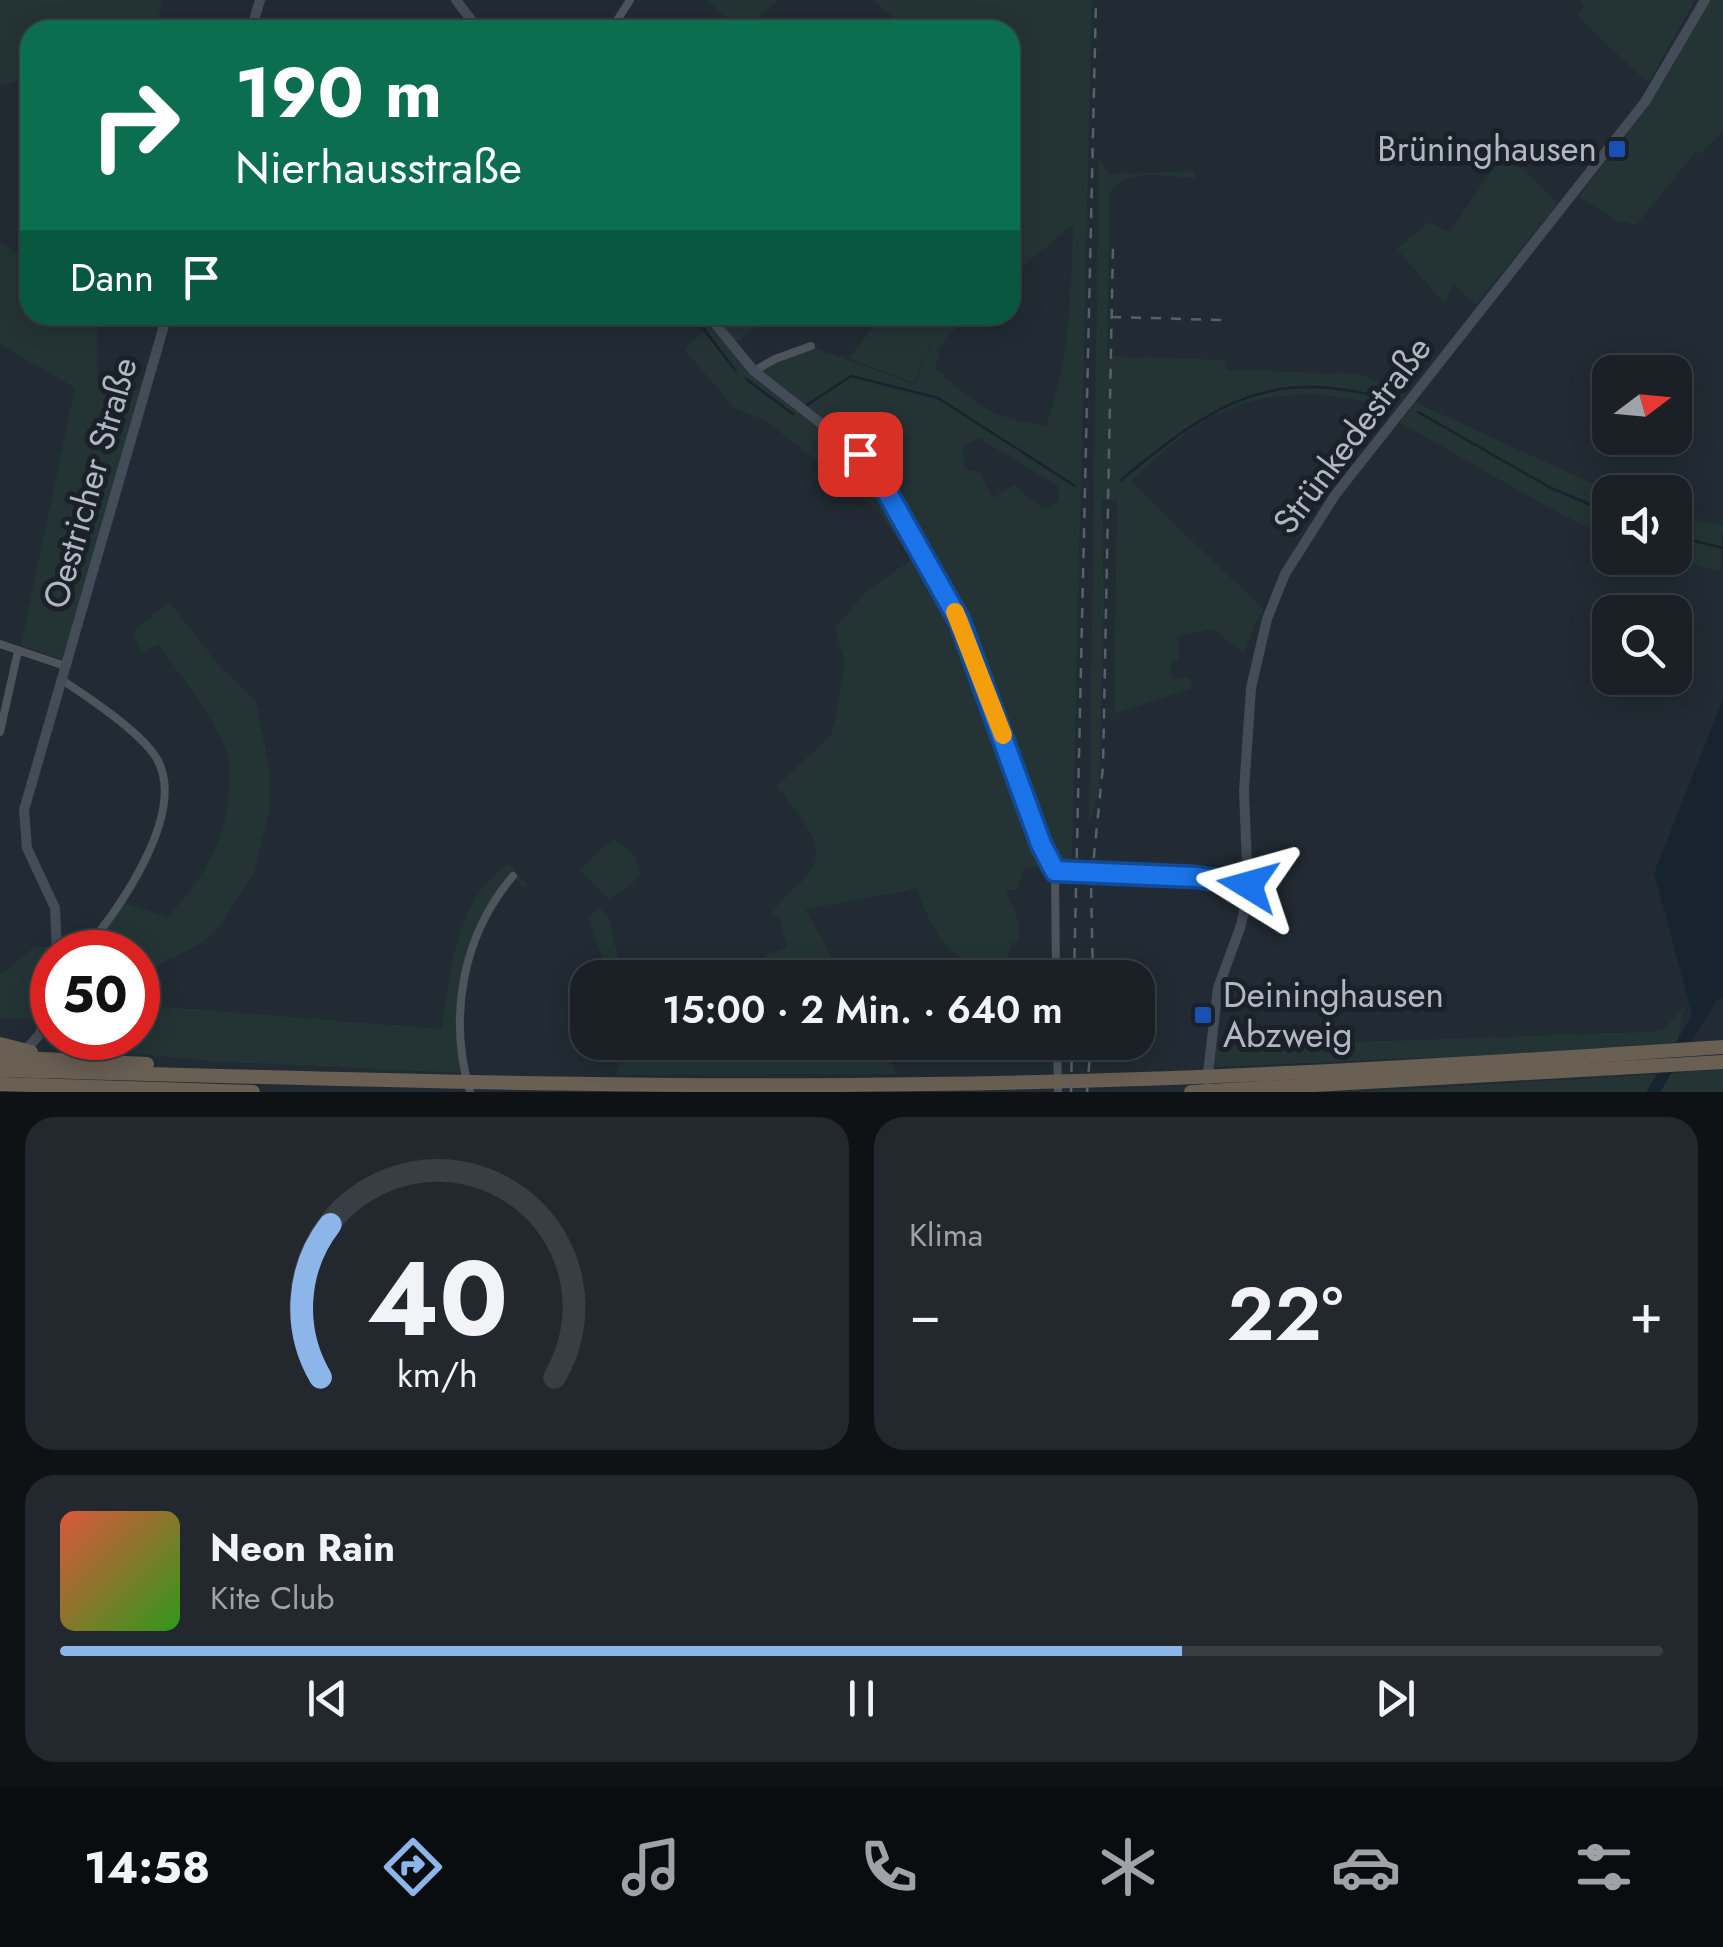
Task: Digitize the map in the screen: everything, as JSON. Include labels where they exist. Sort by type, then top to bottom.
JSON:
[{"type":"highway","points":[[5,1051],[52,1064],[68,1058],[212,1073]]},
{"type":"highway","points":[[1561,1066],[1637,1053],[1719,1055]]},
{"type":"highway","points":[[0,1070],[52,1064],[512,1083],[798,1086],[1108,1078],[1224,1084],[1561,1066],[1629,1068],[1719,1055]]},
{"type":"highway","points":[[0,1082],[252,1092]]},
{"type":"main road","points":[[456,0],[471,20]]},
{"type":"main road","name":"Strünkedestraße","points":[[1208,1092],[1212,1017],[1241,925],[1248,885],[1246,732],[1259,648],[1285,574],[1335,495],[1636,115],[1704,0]]},
{"type":"main road","name":"Oestricher Straße","points":[[56,930],[55,908],[27,848],[23,820],[164,325]]},
{"type":"main road","points":[[716,325],[754,371],[860,454],[879,478],[960,622],[1041,844],[1061,872],[1196,877],[1248,885]]},
{"type":"main road","points":[[0,1082],[30,1046]]},
{"type":"street","points":[[754,371],[810,346]]},
{"type":"street","points":[[0,644],[65,666]]},
{"type":"street","points":[[0,732],[18,651]]},
{"type":"street","points":[[62,680],[152,752],[166,789],[163,808],[131,891],[100,930]]},
{"type":"street","points":[[1057,960],[1061,872]]},
{"type":"street","points":[[470,1092],[459,1055],[462,978],[484,916],[512,876]]},
{"type":"street","points":[[1057,1060],[1058,1092]]},
{"type":"shaded area","points":[[0,0],[162,0],[158,20],[20,20],[20,80],[0,86]]},
{"type":"shaded area","points":[[708,0],[777,0],[757,20],[729,20]]},
{"type":"shaded area","points":[[872,0],[1092,0],[1072,865],[1054,854],[972,638],[952,594],[900,506],[902,498],[891,505],[955,618],[1042,860],[1039,866],[1023,869],[1017,890],[1006,891],[1017,917],[1019,938],[1009,949],[1008,960],[960,958],[942,940],[917,889],[805,909],[834,960],[766,960],[765,955],[787,948],[779,915],[770,916],[807,876],[816,853],[808,829],[777,786],[832,734],[845,664],[835,628],[867,591],[911,560],[878,510],[765,420],[735,409],[684,349],[711,325],[757,325],[734,346],[754,371],[811,346],[915,385],[932,339],[914,383],[849,358],[875,325],[958,325],[941,345],[935,368],[985,408],[1011,419],[1046,426],[1065,352],[1073,224],[1020,269],[1020,20],[897,20]],"holes":[[[979,438],[1058,486],[1059,501],[1043,509],[1014,485],[992,498],[979,471],[964,470],[963,446]]]},
{"type":"shaded area","points":[[1579,0],[1695,0],[1646,81],[1577,16],[1584,6]]},
{"type":"shaded area","points":[[1711,0],[1723,0],[1723,131],[1701,154],[1696,151],[1636,225],[1618,221],[1579,197],[1648,107]]},
{"type":"shaded area","points":[[1504,152],[1558,203],[1476,304],[1454,285],[1444,303],[1397,249],[1429,222],[1450,232]]},
{"type":"shaded area","points":[[1099,158],[1109,174],[1193,171],[1196,178],[1137,176],[1110,193],[1107,356],[1225,360],[1227,370],[1358,374],[1406,393],[1394,410],[1322,395],[1250,402],[1194,427],[1130,481],[1264,610],[1244,654],[1214,629],[1177,636],[1179,658],[1170,666],[1173,679],[1189,677],[1193,688],[1114,714],[1117,499],[1102,500],[1099,791],[1089,823]]},
{"type":"shaded area","points":[[0,243],[20,254],[20,325],[97,325],[97,379],[141,392],[62,660],[21,645],[75,388],[0,344]]},
{"type":"shaded area","points":[[1415,402],[1592,484],[1592,529],[1530,497],[1400,423]]},
{"type":"shaded area","points":[[1692,519],[1723,525],[1720,571],[1692,565]]},
{"type":"shaded area","points":[[169,601],[220,667],[256,701],[270,775],[270,808],[255,870],[223,922],[202,943],[160,964],[160,930],[102,930],[123,902],[168,917],[181,903],[218,841],[227,806],[230,767],[215,727],[159,644],[141,654],[134,632]]},
{"type":"shaded area","points":[[614,838],[635,857],[641,876],[610,900],[579,870]]},
{"type":"shaded area","points":[[509,864],[528,886],[525,888],[515,878],[488,921],[467,971],[457,1023],[458,1049],[465,1073],[160,1056],[160,1007],[442,1029],[459,938],[478,895]]},
{"type":"shaded area","points":[[600,908],[610,919],[618,960],[603,960],[588,918]]},
{"type":"shaded area","points":[[30,950],[30,1020],[0,1018],[0,976]]},
{"type":"shaded area","points":[[1684,1007],[1677,1042],[1531,1053],[1214,1067],[1214,1047],[1649,1032],[1664,1029]]},
{"type":"shaded area","points":[[618,1060],[889,1060],[897,1074],[617,1075]]},
{"type":"shaded area","points":[[1723,1069],[1723,1092],[1351,1092],[1663,1074],[1654,1091],[1665,1074]]},
{"type":"water","points":[[1723,699],[1723,997],[1716,1001],[1693,1039],[1679,1040],[1692,1015],[1654,873]]},
{"type":"waterway","points":[[700,325],[736,371]]},
{"type":"waterway","points":[[807,405],[851,376],[938,398],[1075,486]]},
{"type":"waterway","points":[[746,379],[793,414]]},
{"type":"waterway","points":[[1121,480],[1185,430],[1246,398],[1312,387],[1393,401]]},
{"type":"waterway","points":[[1418,412],[1551,488],[1592,505]]},
{"type":"waterway","points":[[833,423],[869,451],[888,473]]},
{"type":"waterway","points":[[1692,540],[1723,548]]},
{"type":"waterway","points":[[1653,1092],[1693,1026]]},
{"type":"railway","points":[[1074,960],[1096,0]]},
{"type":"railway","points":[[1093,960],[1091,885],[1103,766],[1113,245]]},
{"type":"railway","points":[[1111,317],[1222,320]]},
{"type":"railway","points":[[1071,1092],[1072,1060]]},
{"type":"railway","points":[[1087,1092],[1090,1060]]},
{"type":"slow traffic","points":[[955,612],[1003,735]]},
{"type":"place","name":"Brüninghausen","points":[[1617,149]]},
{"type":"place","name":"Deininghausen Abzweig","points":[[1203,1015]]},
{"type":"route","points":[[860,454],[879,478],[960,622],[1041,844],[1055,871],[1196,877],[1248,885]]}]
